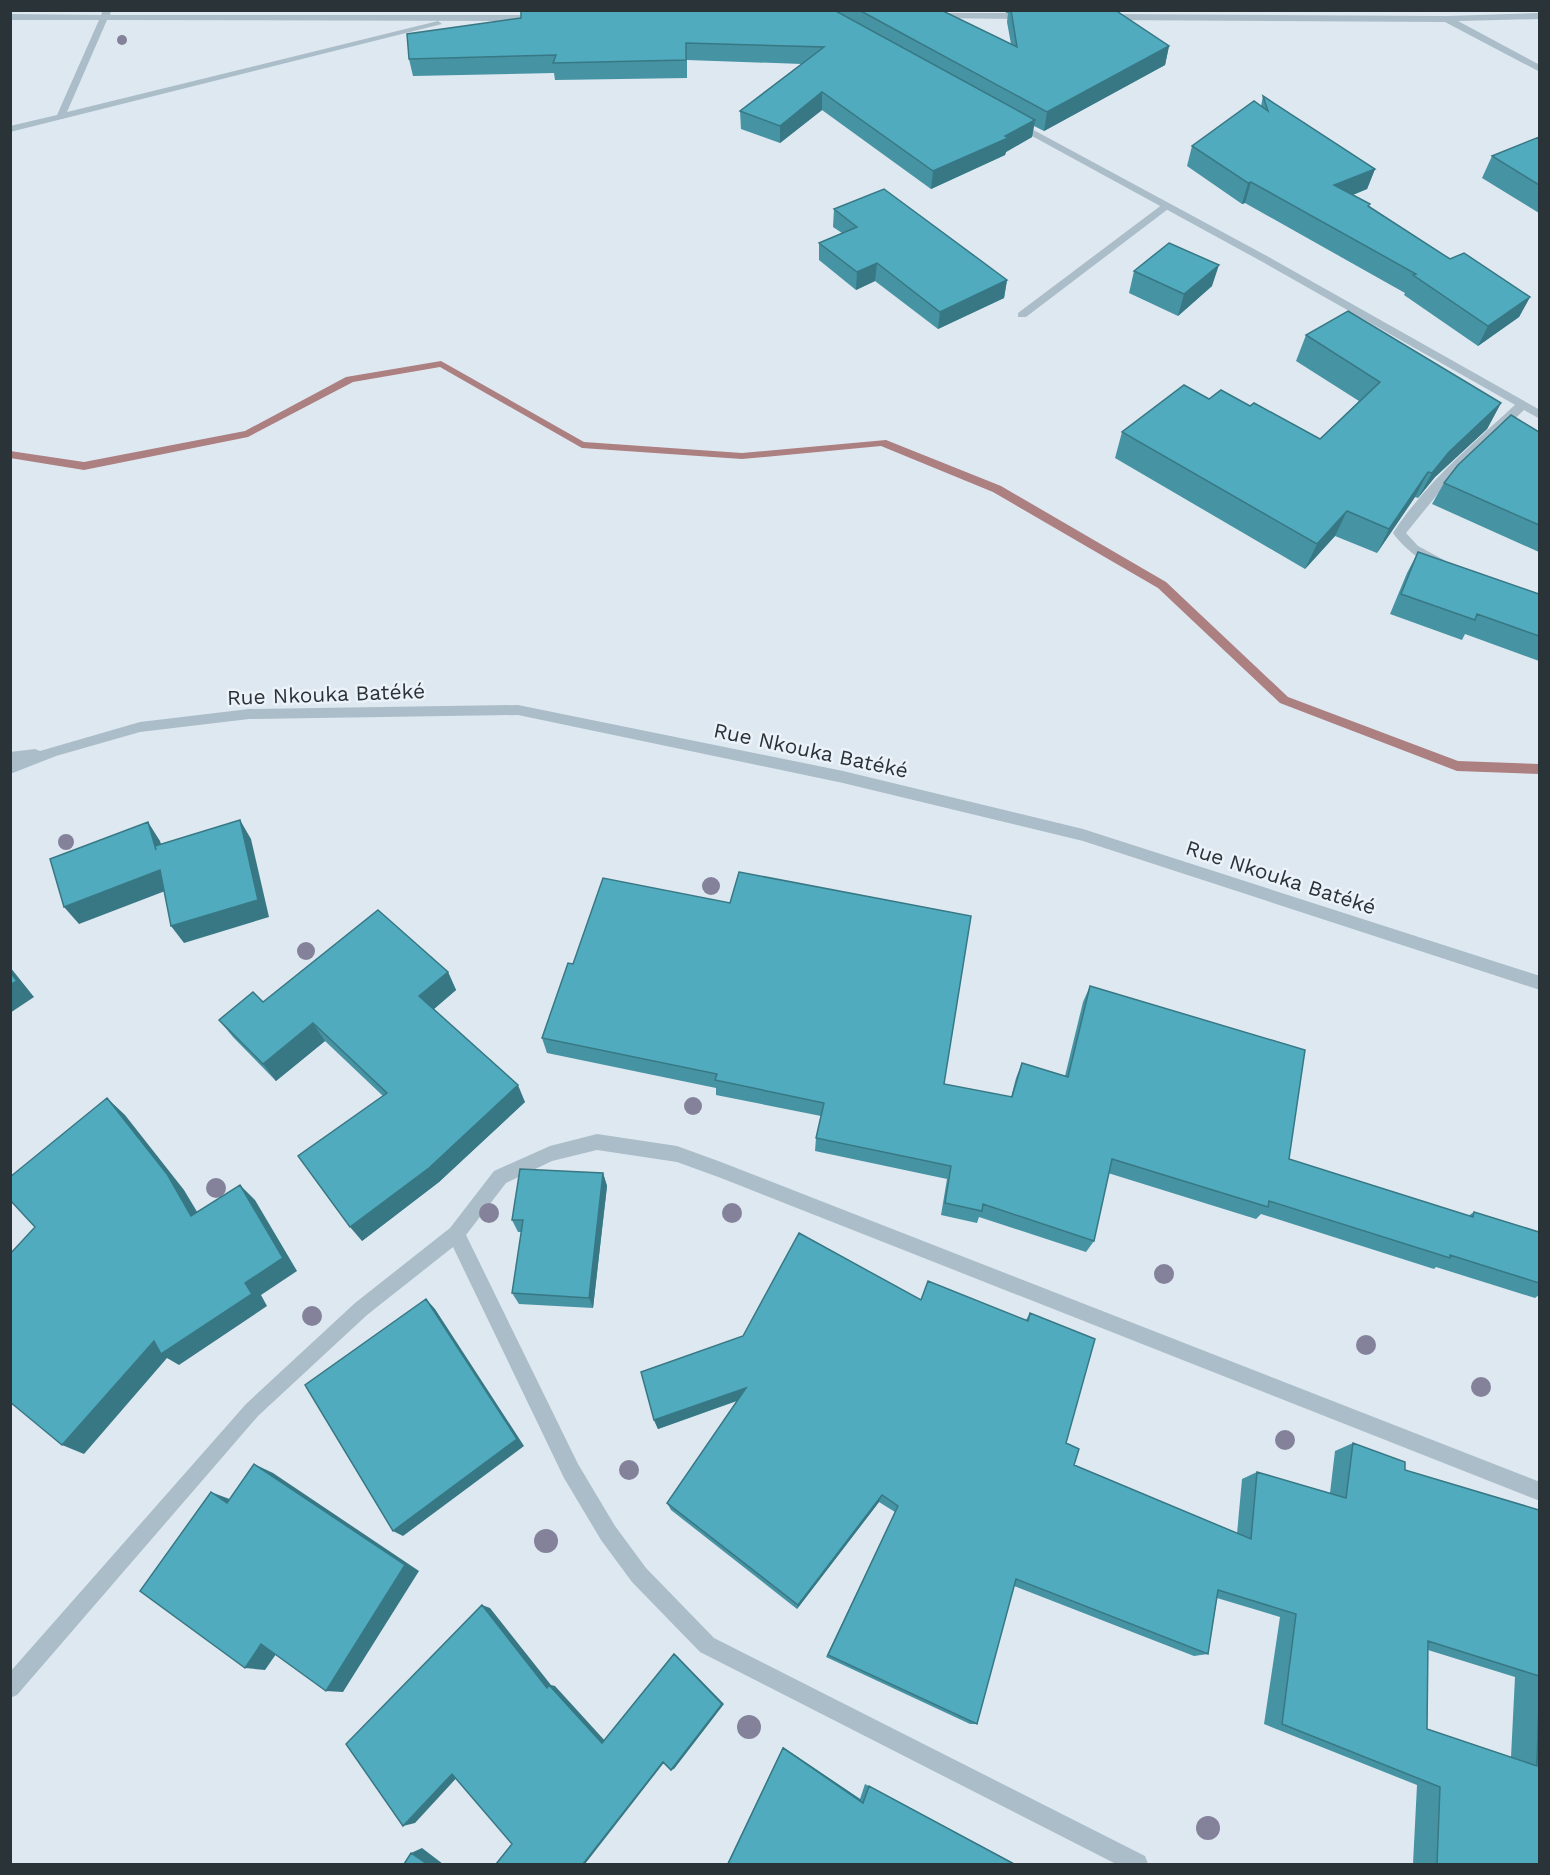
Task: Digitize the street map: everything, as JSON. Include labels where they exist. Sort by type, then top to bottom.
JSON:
[{"type":"street","points":[[1430,10],[1539,69]]},
{"type":"street","points":[[60,118],[105,14]]},
{"type":"street","points":[[10,16],[105,14],[554,18]]},
{"type":"street","points":[[928,16],[1033,16]]},
{"type":"street","points":[[1091,17],[1447,19],[1539,16]]},
{"type":"street","points":[[10,128],[60,118],[462,18]]},
{"type":"street","points":[[1004,117],[1263,258],[1539,415]]},
{"type":"street","points":[[1022,315],[1167,206]]},
{"type":"street","points":[[1448,566],[1414,549],[1399,533],[1418,508],[1465,458],[1521,405]]},
{"type":"street","name":"Rue Nkouka Batéké","points":[[10,769],[52,752],[140,727],[249,714],[518,710],[843,777],[1083,835],[1539,983]]},
{"type":"street","name":"Rue Nkouka Batéké","points":[[10,757],[52,752]]},
{"type":"street","points":[[10,1688],[252,1410],[361,1309],[456,1234],[500,1177],[550,1154],[597,1142],[677,1154],[1539,1492]]},
{"type":"street","points":[[456,1234],[571,1471],[608,1533],[639,1575],[707,1645],[1137,1864]]},
{"type":"building","points":[[521,10],[834,10],[1035,120],[1005,136],[1008,138],[933,171],[822,92],[780,126],[740,111],[824,47],[686,43],[686,60],[553,63],[556,55],[409,59],[407,34],[521,18]]},
{"type":"building","points":[[859,10],[941,10],[1017,47],[1011,10],[1115,10],[1169,46],[1047,112]]},
{"type":"building","points":[[1263,96],[1375,169],[1334,185],[1370,204],[1368,206],[1450,259],[1464,253],[1530,297],[1488,326],[1413,275],[1416,274],[1251,182],[1248,183],[1192,146],[1254,101],[1268,111]]},
{"type":"building","points":[[1539,137],[1539,185],[1492,156]]},
{"type":"building","points":[[884,189],[1007,280],[940,312],[877,263],[857,272],[819,243],[857,227],[834,209]]},
{"type":"building","points":[[1169,243],[1219,265],[1184,294],[1134,271]]},
{"type":"building","points":[[1348,311],[1501,403],[1449,452],[1432,473],[1428,472],[1389,529],[1347,511],[1317,544],[1122,432],[1184,385],[1209,399],[1221,390],[1250,406],[1254,403],[1320,439],[1380,382],[1306,335]]},
{"type":"building","points":[[1511,415],[1539,432],[1539,525],[1444,483],[1458,465]]},
{"type":"building","points":[[1418,552],[1539,594],[1539,636],[1477,614],[1475,620],[1401,594]]},
{"type":"building","points":[[240,820],[258,900],[171,926],[160,870],[64,907],[50,859],[148,822],[156,850],[155,846]]},
{"type":"building","points":[[739,872],[971,916],[944,1084],[1012,1097],[1022,1063],[1068,1077],[1090,986],[1305,1050],[1289,1159],[1473,1217],[1474,1212],[1539,1232],[1539,1283],[1450,1255],[1450,1258],[1269,1201],[1268,1207],[1112,1159],[1094,1241],[983,1204],[982,1211],[945,1203],[951,1166],[816,1138],[824,1103],[715,1080],[717,1074],[542,1038],[568,963],[573,964],[603,878],[730,903]]},
{"type":"building","points":[[378,910],[448,972],[419,996],[518,1085],[429,1168],[350,1227],[298,1156],[387,1093],[313,1023],[263,1064],[219,1020],[253,992],[263,1002]]},
{"type":"building","points":[[10,972],[17,981],[10,985]]},
{"type":"building","points":[[107,1098],[167,1174],[191,1216],[240,1185],[283,1258],[245,1283],[252,1294],[161,1354],[154,1341],[62,1445],[10,1402],[10,1254],[35,1227],[10,1200],[10,1177]]},
{"type":"building","points":[[520,1169],[603,1173],[589,1298],[512,1293],[523,1220],[512,1220]]},
{"type":"building","points":[[799,1233],[921,1300],[928,1281],[1028,1321],[1030,1313],[1095,1339],[1066,1443],[1079,1449],[1074,1465],[1251,1539],[1257,1472],[1346,1498],[1353,1443],[1405,1462],[1405,1470],[1539,1510],[1539,1676],[1428,1641],[1427,1729],[1537,1766],[1539,1702],[1539,1864],[1437,1864],[1440,1787],[1282,1724],[1296,1614],[1218,1590],[1208,1654],[1016,1579],[977,1724],[828,1655],[898,1506],[882,1495],[798,1605],[667,1503],[746,1388],[654,1420],[641,1372],[743,1336]]},
{"type":"building","points":[[426,1299],[517,1439],[393,1531],[305,1385]]},
{"type":"building","points":[[254,1464],[405,1565],[326,1691],[261,1644],[245,1668],[140,1591],[211,1492],[227,1503]]},
{"type":"building","points":[[482,1605],[547,1688],[549,1685],[602,1743],[674,1654],[722,1704],[671,1770],[663,1762],[583,1864],[496,1864],[512,1844],[452,1774],[403,1826],[346,1744]]},
{"type":"building","points":[[783,1748],[863,1803],[869,1786],[1014,1864],[728,1864]]},
{"type":"building","points":[[411,1853],[427,1864],[404,1864]]},
{"type":"waterway","points":[[10,454],[84,466],[248,434],[350,379],[441,364],[582,445],[742,456],[882,442],[997,489],[1162,585],[1284,700],[1457,766],[1540,769]]}]
